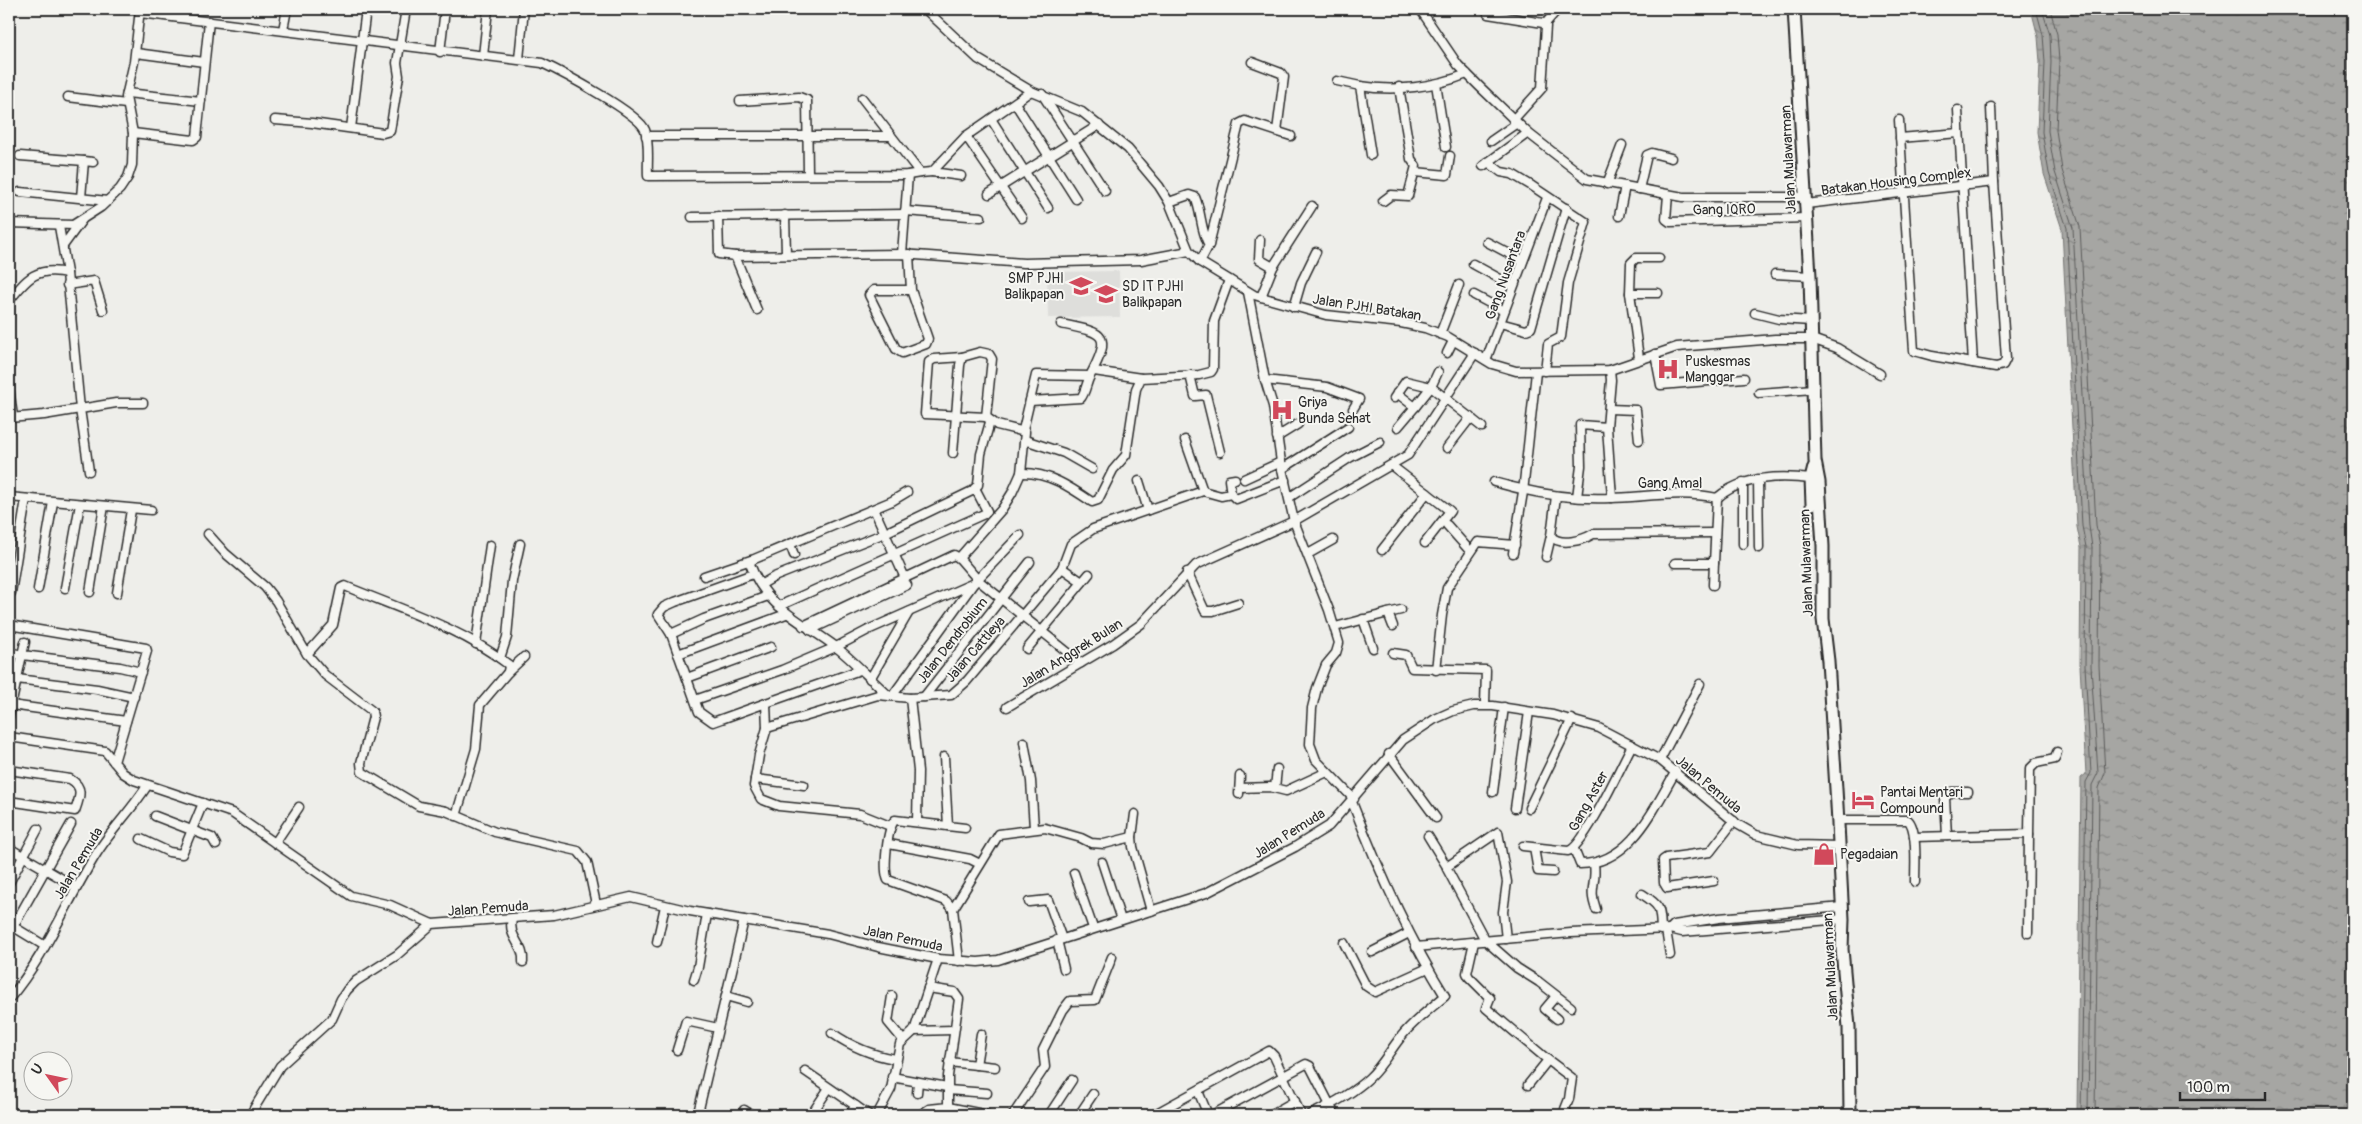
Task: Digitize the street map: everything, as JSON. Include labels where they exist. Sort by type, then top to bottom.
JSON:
[{"type":"highway","name":"Jalan Mulawarman","points":[[1794,9],[1810,276],[1815,462],[1819,482],[1816,508],[1838,820],[1843,919],[1842,949],[1849,1040],[1850,1115]]},
{"type":"highway","points":[[1815,462],[1811,479],[1816,508]]},
{"type":"street","points":[[284,30],[287,9]]},
{"type":"street","points":[[351,128],[366,9]]},
{"type":"street","points":[[275,120],[383,133],[390,131],[399,76],[398,63],[406,9]]},
{"type":"street","points":[[440,52],[445,9]]},
{"type":"street","points":[[483,56],[488,9]]},
{"type":"street","points":[[519,59],[524,9]]},
{"type":"street","points":[[718,216],[719,254],[735,256],[906,254],[1024,263],[1141,260],[1190,252],[1169,202],[1159,186],[1128,149],[1082,112],[1031,91],[978,59],[925,9]]},
{"type":"street","name":"Batakan Housing Complex","points":[[1420,9],[1438,37],[1467,74],[1528,133],[1587,179],[1668,195],[1805,201],[1991,182]]},
{"type":"street","points":[[1491,141],[1515,121],[1542,88],[1545,24],[1558,9]]},
{"type":"street","points":[[9,223],[73,225],[108,201],[120,189],[128,177],[132,165],[133,134],[126,104],[136,53],[140,11],[440,52],[519,59],[542,63],[586,85],[636,117],[645,128],[648,176],[908,175],[932,172],[961,176]]},
{"type":"street","points":[[1488,14],[1545,24]]},
{"type":"street","points":[[133,134],[196,139],[209,21]]},
{"type":"street","points":[[136,53],[204,62]]},
{"type":"street","points":[[1252,62],[1281,73],[1284,77],[1277,131]]},
{"type":"street","points":[[1337,81],[1378,89],[1446,83],[1467,74]]},
{"type":"street","points":[[1436,84],[1446,147]]},
{"type":"street","points":[[1360,86],[1370,155]]},
{"type":"street","points":[[1383,201],[1391,195],[1408,196],[1415,172],[1404,122],[1399,87]]},
{"type":"street","points":[[932,172],[966,136],[1031,91]]},
{"type":"street","points":[[127,93],[201,101]]},
{"type":"street","points":[[1042,94],[1105,191]]},
{"type":"street","points":[[68,97],[126,104]]},
{"type":"street","points":[[740,101],[804,98],[808,106],[808,174]]},
{"type":"street","points":[[862,98],[920,173]]},
{"type":"street","points":[[1015,103],[1076,199]]},
{"type":"street","points":[[1899,120],[1902,192],[1914,350],[1932,356],[1996,367],[2002,365],[2006,359],[1991,182],[1991,107]]},
{"type":"street","points":[[1958,110],[1961,186],[1973,363]]},
{"type":"street","points":[[991,119],[1048,208]]},
{"type":"street","points":[[1200,262],[1209,245],[1239,124],[1244,120],[1291,136]]},
{"type":"street","points":[[989,194],[1099,125]]},
{"type":"street","points":[[1528,133],[1486,164],[1501,172],[1512,174],[1547,198],[1583,218],[1586,224],[1568,283],[1561,337],[1548,344],[1545,371]]},
{"type":"street","points":[[1900,138],[1959,133]]},
{"type":"street","points":[[646,136],[891,136]]},
{"type":"street","points":[[966,136],[1022,218]]},
{"type":"street","points":[[1607,184],[1622,145]]},
{"type":"street","points":[[1639,189],[1647,155],[1652,153],[1671,158]]},
{"type":"street","points":[[20,156],[93,162]]},
{"type":"street","points":[[1415,172],[1447,176],[1450,156]]},
{"type":"street","points":[[80,198],[84,161]]},
{"type":"street","points":[[908,175],[905,213],[906,254],[911,290],[928,334],[928,342],[902,353],[896,349],[869,295],[874,290],[911,290]]},
{"type":"street","points":[[1619,216],[1625,186]]},
{"type":"street","points":[[20,192],[108,201]]},
{"type":"street","points":[[1169,202],[1190,195],[1195,197],[1205,238],[1209,245]]},
{"type":"street","name":"Gang IQRO","points":[[1668,195],[1665,213],[1666,219],[1670,222],[1807,218]]},
{"type":"street","name":"Gang Nusantara","points":[[1486,360],[1547,198]]},
{"type":"street","points":[[1261,297],[1273,267],[1312,206]]},
{"type":"street","points":[[1500,323],[1526,330],[1531,328],[1566,208]]},
{"type":"street","points":[[692,217],[905,213],[981,217]]},
{"type":"street","points":[[785,215],[786,254]]},
{"type":"street","points":[[63,246],[82,220]]},
{"type":"street","points":[[59,226],[67,273],[88,471]]},
{"type":"street","points":[[1260,240],[1259,259],[1273,267]]},
{"type":"street","points":[[1487,242],[1523,261]]},
{"type":"street","name":"Jalan PJHI Batakan","points":[[1190,252],[1200,262],[1228,280],[1248,292],[1261,297],[1326,315],[1401,323],[1440,334],[1507,370],[1536,372],[1610,370],[1630,364],[1639,358],[1677,347],[1701,344],[1812,339]]},
{"type":"street","points":[[1294,307],[1300,284],[1316,252]]},
{"type":"street","points":[[735,256],[757,310]]},
{"type":"street","points":[[1639,358],[1630,293],[1632,260],[1636,258],[1659,258]]},
{"type":"street","points":[[1473,264],[1513,286]]},
{"type":"street","points":[[9,301],[19,288],[41,271],[52,270],[67,273]]},
{"type":"street","points":[[1775,274],[1810,276]]},
{"type":"street","points":[[959,558],[1002,509],[1021,473],[1026,434],[1023,430],[1035,376],[1092,374],[1141,378],[1211,372],[1213,369],[1214,321],[1228,280]]},
{"type":"street","points":[[67,285],[94,281],[103,310]]},
{"type":"street","points":[[1440,334],[1459,285]]},
{"type":"street","points":[[1248,292],[1265,380],[1273,406],[1281,466],[1290,497],[1294,521],[1335,627],[1339,646],[1326,665],[1317,688],[1312,708],[1310,731],[1312,754],[1353,800],[1370,848],[1416,947],[1445,996],[1410,1027],[1400,1038],[1385,1062],[1369,1079],[1330,1106],[1310,1115]]},
{"type":"street","points":[[1630,293],[1658,292]]},
{"type":"street","points":[[1474,295],[1504,311]]},
{"type":"street","points":[[1755,313],[1779,319],[1811,321]]},
{"type":"street","points":[[1030,401],[1081,398],[1092,374],[1104,343],[1102,338],[1092,330],[1061,324]]},
{"type":"street","points":[[1812,339],[1837,348],[1880,374]]},
{"type":"street","points":[[1447,352],[1453,340]]},
{"type":"street","points":[[762,584],[774,577],[885,534],[950,503],[978,485],[988,420],[991,356],[980,352],[962,356],[934,358],[929,362],[925,414],[988,420],[1023,430]]},
{"type":"street","name":"Jalan Anggrek Bulan","points":[[1007,707],[1142,624],[1187,572],[1196,565],[1294,521],[1377,472],[1392,466],[1408,455],[1475,353]]},
{"type":"street","points":[[1656,354],[1661,385],[1744,378]]},
{"type":"street","points":[[952,453],[957,382],[962,356]]},
{"type":"street","points":[[1610,370],[1611,380],[1607,427],[1612,498]]},
{"type":"street","points":[[1398,427],[1415,408],[1438,372]]},
{"type":"street","points":[[1513,553],[1523,492],[1536,372]]},
{"type":"street","points":[[1190,375],[1195,396],[1206,395],[1220,452]]},
{"type":"street","points":[[1021,473],[1045,476],[1056,480],[1092,502],[1098,500],[1113,470],[1126,455],[1136,389],[1141,378]]},
{"type":"street","points":[[1265,380],[1338,390],[1359,399],[1353,409]]},
{"type":"street","points":[[1415,408],[1395,395],[1406,381],[1430,386],[1482,427]]},
{"type":"street","points":[[9,387],[11,418],[116,404],[143,403]]},
{"type":"street","points":[[1759,393],[1814,389]]},
{"type":"street","points":[[1609,409],[1636,410],[1639,440]]},
{"type":"street","points":[[1447,448],[1471,417]]},
{"type":"street","points":[[1277,437],[1298,424]]},
{"type":"street","points":[[1577,497],[1581,466],[1580,425],[1607,427]]},
{"type":"street","points":[[1244,479],[1281,466],[1348,427]]},
{"type":"street","points":[[1025,440],[1073,457],[1092,468]]},
{"type":"street","points":[[1185,440],[1203,491],[1220,496],[1231,494],[1238,499],[1285,480]]},
{"type":"street","points":[[1290,497],[1351,457],[1380,442]]},
{"type":"street","points":[[1392,466],[1450,511],[1425,543]]},
{"type":"street","name":"Gang Amal","points":[[1494,482],[1523,492],[1556,496],[1612,498],[1632,495],[1675,494],[1717,498],[1726,490],[1743,482],[1758,479],[1797,477],[1811,479]]},
{"type":"street","points":[[1231,494],[1229,480],[1235,479]]},
{"type":"street","points":[[1758,479],[1759,548]]},
{"type":"street","points":[[1139,481],[1148,510]]},
{"type":"street","points":[[1743,482],[1743,544]]},
{"type":"street","points":[[779,606],[895,556],[984,514],[987,511],[986,506],[975,488]]},
{"type":"street","name":"Jalan Cattleya","points":[[924,697],[951,695],[968,681],[1021,614],[1062,568],[1072,544],[1078,538],[1093,529],[1203,491]]},
{"type":"street","points":[[704,576],[790,544],[874,509],[907,492]]},
{"type":"street","points":[[1382,550],[1427,492]]},
{"type":"street","points":[[1546,557],[1551,536],[1556,496]]},
{"type":"street","points":[[9,497],[132,510],[151,510]]},
{"type":"street","points":[[1713,585],[1717,498]]},
{"type":"street","points":[[11,593],[26,499]]},
{"type":"street","points":[[38,589],[53,502]]},
{"type":"street","points":[[65,588],[80,504]]},
{"type":"street","points":[[90,592],[104,506]]},
{"type":"street","points":[[874,509],[906,582]]},
{"type":"street","points":[[118,593],[132,510]]},
{"type":"street","points":[[1447,525],[1470,551]]},
{"type":"street","points":[[208,534],[225,553],[265,587],[276,601],[307,654],[325,675],[372,712],[373,717],[361,764],[362,772],[411,802],[456,816],[495,832],[578,851],[587,862],[596,904]]},
{"type":"street","points":[[1551,536],[1555,540],[1579,542],[1593,534],[1715,534]]},
{"type":"street","points":[[890,695],[976,582],[1020,535]]},
{"type":"street","points":[[1308,554],[1333,540]]},
{"type":"street","points":[[1436,670],[1447,588],[1470,551],[1478,542],[1515,545]]},
{"type":"street","points":[[500,658],[507,637],[512,581],[520,544]]},
{"type":"street","points":[[790,544],[794,555]]},
{"type":"street","points":[[476,644],[490,545]]},
{"type":"street","points":[[807,628],[906,582],[954,555],[959,558],[976,582],[1001,598],[1081,663]]},
{"type":"street","points":[[751,560],[750,564],[753,574],[762,584],[764,593],[786,614],[836,648],[890,695]]},
{"type":"street","name":"Jalan Dendrobium","points":[[924,697],[1030,562]]},
{"type":"street","points":[[1675,563],[1714,563]]},
{"type":"street","points":[[1062,568],[1082,582]]},
{"type":"street","points":[[1187,572],[1205,611],[1213,611],[1238,603]]},
{"type":"street","points":[[753,574],[720,584],[664,608],[658,614],[671,634],[699,712],[713,722],[860,670]]},
{"type":"street","points":[[1027,649],[1089,574]]},
{"type":"street","points":[[695,700],[782,670],[836,648],[910,611],[976,582]]},
{"type":"street","points":[[307,654],[333,625],[341,588],[345,586],[424,618],[476,644],[509,665],[508,672]]},
{"type":"street","points":[[671,634],[704,619],[768,596]]},
{"type":"street","points":[[1335,627],[1401,610]]},
{"type":"street","points":[[870,679],[910,611]]},
{"type":"street","points":[[1388,613],[1394,626]]},
{"type":"street","points":[[678,654],[786,614]]},
{"type":"street","points":[[1363,619],[1373,648]]},
{"type":"street","points":[[9,625],[143,646],[147,650],[114,762]]},
{"type":"street","points":[[24,642],[14,680],[10,709],[126,721]]},
{"type":"street","points":[[687,678],[771,647]]},
{"type":"street","points":[[9,652],[120,667],[141,672]]},
{"type":"street","points":[[1392,653],[1406,655],[1412,668],[1486,670],[1485,705]]},
{"type":"street","points":[[456,816],[476,749],[480,705],[508,672],[524,657]]},
{"type":"street","points":[[14,680],[97,689],[134,697]]},
{"type":"street","points":[[1660,760],[1700,684]]},
{"type":"street","points":[[767,728],[878,695],[910,698],[924,697]]},
{"type":"street","points":[[910,698],[918,771],[917,822]]},
{"type":"street","points":[[766,703],[767,728],[759,756],[754,786],[758,794],[769,803],[860,814],[890,826]]},
{"type":"street","name":"Jalan Pemuda","points":[[9,999],[45,946],[102,842],[138,800],[147,786],[232,813],[351,896],[390,905],[432,924],[554,915],[631,897],[665,906],[828,934],[878,947],[959,962],[998,960],[1206,893],[1295,847],[1329,826],[1403,740],[1453,711],[1485,705],[1572,719],[1599,728],[1660,760],[1676,771],[1734,821],[1756,834],[1778,842],[1798,846],[1838,846]]},
{"type":"street","points":[[1493,792],[1504,707]]},
{"type":"street","points":[[1515,808],[1529,712]]},
{"type":"street","points":[[1529,808],[1572,719]]},
{"type":"street","points":[[9,736],[104,751],[123,773],[147,786]]},
{"type":"street","points":[[1024,742],[1031,781],[1034,828]]},
{"type":"street","name":"Gang Aster","points":[[1523,846],[1568,852],[1574,849],[1587,832],[1632,745]]},
{"type":"street","points":[[2028,933],[2030,768],[2036,762],[2056,759],[2057,752]]},
{"type":"street","points":[[1389,754],[1436,818]]},
{"type":"street","points":[[944,757],[948,826]]},
{"type":"street","points":[[1275,788],[1277,769]]},
{"type":"street","points":[[9,770],[70,779],[79,786],[80,791],[75,811],[9,801]]},
{"type":"street","points":[[1574,849],[1580,864],[1594,864],[1627,845],[1637,835],[1676,771]]},
{"type":"street","points":[[1240,776],[1240,791],[1275,788],[1279,791],[1286,791],[1327,772]]},
{"type":"street","points":[[755,779],[804,785]]},
{"type":"street","points":[[1947,836],[1945,798],[1951,792],[1968,792]]},
{"type":"street","points":[[141,839],[169,852],[182,854],[203,803]]},
{"type":"street","points":[[275,843],[299,807]]},
{"type":"street","points":[[1135,814],[1132,837],[1136,859],[1151,911]]},
{"type":"street","points":[[155,816],[212,838],[216,845]]},
{"type":"street","points":[[959,962],[953,909],[946,901],[888,880],[885,871],[890,826],[895,820],[965,828]]},
{"type":"street","points":[[1838,820],[1908,820],[1911,823],[1914,837],[1915,882]]},
{"type":"street","points":[[1714,881],[1666,888],[1662,862],[1666,858],[1710,852],[1734,821]]},
{"type":"street","points":[[45,946],[10,928],[46,870],[71,824]]},
{"type":"street","points":[[953,909],[999,834],[1034,828],[1058,830],[1091,843],[1115,843],[1132,837]]},
{"type":"street","points":[[9,883],[38,829]]},
{"type":"street","points":[[1447,868],[1498,832],[1507,882],[1503,912],[1506,939]]},
{"type":"street","points":[[1914,837],[2030,834]]},
{"type":"street","points":[[1428,836],[1485,940],[1516,968],[1539,982],[1571,1007]]},
{"type":"street","points":[[888,844],[970,859],[980,864]]},
{"type":"street","points":[[9,848],[76,887]]},
{"type":"street","points":[[1534,848],[1538,872],[1553,872]]},
{"type":"street","points":[[1102,862],[1121,920]]},
{"type":"street","points":[[1594,864],[1595,872],[1591,893],[1596,909]]},
{"type":"street","points":[[1074,873],[1093,928]]},
{"type":"street","points":[[1642,894],[1656,902],[1660,909],[1670,954]]},
{"type":"street","points":[[1028,902],[1048,900],[1060,939],[1064,969]]},
{"type":"street","points":[[657,942],[665,906]]},
{"type":"street","points":[[1665,930],[1674,925],[1719,918],[1842,907]]},
{"type":"street","points":[[694,980],[700,959],[706,914]]},
{"type":"street","points":[[512,919],[511,933],[523,951],[524,962]]},
{"type":"street","points":[[1416,947],[1428,944],[1474,942],[1570,933],[1665,930],[1682,932],[1843,919]]},
{"type":"street","points":[[698,1113],[744,920]]},
{"type":"street","points":[[250,1115],[280,1066],[332,1019],[347,990],[356,981],[396,955],[432,924]]},
{"type":"street","points":[[1372,952],[1410,933]]},
{"type":"street","points":[[1474,942],[1467,972],[1469,978],[1490,998],[1486,1008],[1572,1078],[1569,1099],[1565,1108],[1569,1115]]},
{"type":"street","points":[[1344,943],[1366,986],[1375,992],[1428,968]]},
{"type":"street","points":[[1013,1115],[1045,1067],[1043,1050],[1063,1010],[1070,1002],[1095,1000],[1112,956]]},
{"type":"street","points":[[877,1115],[891,1089],[895,1059],[903,1040],[914,1031],[938,959]]},
{"type":"street","points":[[928,988],[954,992],[958,994],[959,999],[949,1062],[948,1108]]},
{"type":"street","points":[[726,996],[747,1002]]},
{"type":"street","points":[[892,996],[888,1022],[903,1040]]},
{"type":"street","points":[[1556,996],[1545,1009],[1557,1018]]},
{"type":"street","points":[[677,1050],[686,1021],[718,1028]]},
{"type":"street","points":[[914,1031],[953,1030]]},
{"type":"street","points":[[832,1033],[850,1046],[876,1056],[895,1059]]},
{"type":"street","points":[[976,1065],[981,1034]]},
{"type":"street","points":[[1153,1115],[1266,1052],[1272,1053],[1301,1115]]},
{"type":"street","points":[[1528,1085],[1548,1060]]},
{"type":"street","points":[[949,1062],[995,1067]]},
{"type":"street","points":[[1212,1115],[1302,1064],[1308,1065],[1335,1115]]},
{"type":"street","points":[[805,1071],[869,1115]]},
{"type":"street","points":[[892,1077],[947,1089],[987,1093]]},
{"type":"street","points":[[1049,1115],[1072,1080]]},
{"type":"street","points":[[917,1093],[918,1082]]},
{"type":"street","points":[[811,1115],[829,1088]]},
{"type":"street","points":[[1198,1091],[1208,1115]]},
{"type":"street","points":[[1079,1115],[1093,1094]]},
{"type":"street","points":[[1270,1115],[1295,1101]]},
{"type":"street","points":[[849,1115],[856,1106]]},
{"type":"street","points":[[920,1115],[929,1109],[948,1108],[988,1115]]},
{"type":"street","points":[[744,1110],[752,1115]]},
{"type":"shaded area","points":[[1119,271],[1120,317],[1048,318],[1047,272]]},
{"type":"water","points":[[2031,9],[2353,9],[2353,1115],[2077,1115],[2081,778],[2086,774],[2080,666],[2081,547],[2077,527],[2062,229],[2044,174],[2037,132],[2040,62],[2038,37]]},
{"type":"place","name":"SMP PJHI Balikpapan","points":[[1081,286]]},
{"type":"place","name":"SD IT PJHI Balikpapan","points":[[1106,294]]},
{"type":"place","name":"Puskesmas Manggar","points":[[1668,369]]},
{"type":"place","name":"Griya Bunda Sehat","points":[[1282,410]]},
{"type":"place","name":"Pantai Mentari Compound","points":[[1863,800]]},
{"type":"place","name":"Pegadaian","points":[[1824,854]]}]
